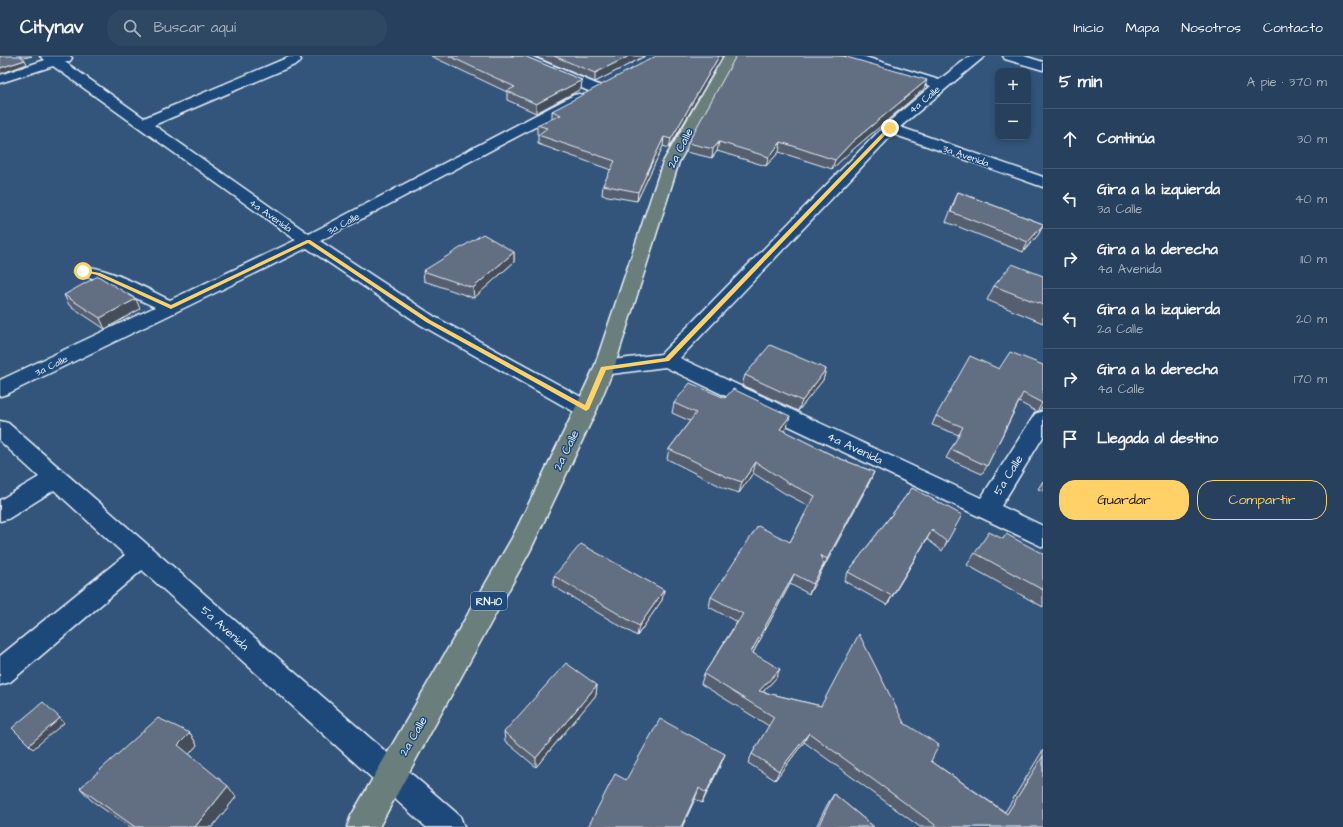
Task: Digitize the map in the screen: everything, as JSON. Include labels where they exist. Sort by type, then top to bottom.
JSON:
[{"type":"main road","name":"2a Calle","points":[[362,827],[521,544],[586,409],[604,368],[671,162],[730,56]]},
{"type":"street","name":"3a Calle","points":[[0,389],[308,241],[603,85],[519,56]]},
{"type":"street","points":[[848,56],[941,85]]},
{"type":"street","name":"4a Calle","points":[[667,360],[890,128],[978,56]]},
{"type":"street","points":[[1010,56],[1043,66]]},
{"type":"street","points":[[0,80],[57,58]]},
{"type":"street","name":"4a Avenida","points":[[57,58],[142,124],[308,241],[428,321],[586,409]]},
{"type":"street","points":[[142,124],[294,60]]},
{"type":"street","name":"3a Avenida","points":[[890,128],[1043,182]]},
{"type":"street","points":[[83,271],[98,274],[171,307]]},
{"type":"street","points":[[604,368],[667,360]]},
{"type":"street","name":"4a Avenida","points":[[667,360],[1043,537]]},
{"type":"street","name":"5a Calle","points":[[986,510],[1043,419]]},
{"type":"street","name":"5a Avenida","points":[[0,429],[449,827]]},
{"type":"street","points":[[0,512],[56,478]]},
{"type":"street","points":[[0,673],[143,555]]},
{"type":"building","points":[[0,56],[20,56],[25,60],[0,68]]},
{"type":"building","points":[[449,56],[524,56],[582,80],[536,104],[507,91],[515,87]]},
{"type":"building","points":[[554,56],[629,56],[595,73]]},
{"type":"building","points":[[656,56],[719,56],[671,139],[664,137],[638,192],[603,185],[615,161],[538,135],[547,128],[537,125],[561,115],[552,111]]},
{"type":"building","points":[[736,56],[843,56],[927,80],[852,142],[835,160],[781,142],[769,157],[719,142],[713,149],[688,143]]},
{"type":"building","points":[[958,192],[1043,225],[1028,242],[951,212]]},
{"type":"building","points":[[483,234],[514,252],[473,288],[423,271]]},
{"type":"building","points":[[1012,264],[1043,276],[1043,305],[994,286]]},
{"type":"building","points":[[98,276],[136,299],[100,318],[64,295]]},
{"type":"building","points":[[770,345],[826,369],[802,401],[745,375]]},
{"type":"building","points":[[1010,352],[1043,365],[1043,403],[1023,393],[987,466],[951,449],[963,427],[936,416],[970,356],[999,369]]},
{"type":"building","points":[[690,383],[725,398],[733,389],[790,416],[780,429],[836,457],[874,472],[827,559],[820,555],[824,564],[813,584],[794,574],[751,652],[780,669],[759,691],[821,706],[859,634],[904,723],[939,745],[931,761],[1007,814],[1043,756],[1043,827],[938,827],[809,733],[779,771],[752,754],[774,717],[704,674],[743,614],[711,597],[758,526],[790,542],[815,496],[788,483],[756,462],[742,482],[727,477],[669,449],[696,413],[674,403]]},
{"type":"building","points":[[912,488],[962,515],[947,542],[932,530],[892,596],[848,572]]},
{"type":"building","points":[[989,532],[1003,539],[1006,534],[1043,554],[1043,590],[975,553]]},
{"type":"building","points":[[581,544],[664,590],[639,626],[554,576]]},
{"type":"building","points":[[566,663],[597,685],[536,758],[504,732]]},
{"type":"building","points":[[43,702],[60,718],[29,745],[12,728]]},
{"type":"building","points":[[158,718],[190,733],[178,745],[228,786],[195,827],[135,827],[80,788]]},
{"type":"building","points":[[660,719],[725,754],[706,793],[699,788],[681,827],[588,827],[615,774],[626,780]]},
{"type":"building","points":[[834,794],[874,827],[818,827]]},
{"type":"route","points":[[83,271],[98,274],[171,307],[308,241],[428,321],[586,409],[604,368],[667,360],[890,128]]}]
